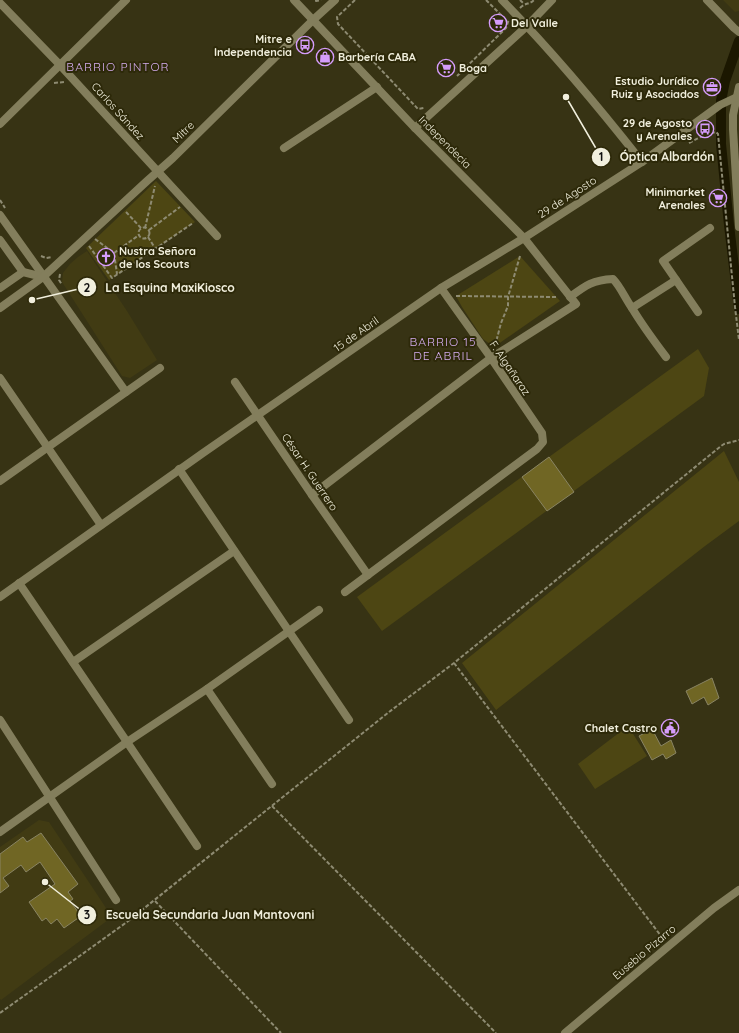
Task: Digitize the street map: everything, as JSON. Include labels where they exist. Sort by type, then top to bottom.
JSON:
[{"type":"street","name":"Independecia","points":[[294,0],[415,128],[524,238],[576,304],[491,358]]},
{"type":"street","name":"Mitre","points":[[0,308],[43,277],[158,172],[335,0]]},
{"type":"street","points":[[502,0],[597,105],[642,162]]},
{"type":"street","points":[[415,128],[527,26],[552,0]]},
{"type":"street","points":[[707,0],[737,30]]},
{"type":"street","points":[[0,124],[126,1]]},
{"type":"street","name":"Carlos Sández","points":[[0,3],[60,65],[217,236]]},
{"type":"street","points":[[284,148],[377,87]]},
{"type":"street","points":[[739,87],[733,129],[739,227]]},
{"type":"street","name":"29 de Agosto","points":[[524,238],[642,162],[723,104],[737,97]]},
{"type":"street","points":[[0,215],[126,392]]},
{"type":"street","points":[[698,312],[663,261],[710,228]]},
{"type":"street","name":"15 de Abril","points":[[0,597],[179,469],[442,288],[524,238]]},
{"type":"street","points":[[0,240],[23,272],[43,277]]},
{"type":"street","points":[[0,288],[23,272]]},
{"type":"street","points":[[570,297],[588,284],[601,279],[613,279],[666,357]]},
{"type":"street","points":[[632,308],[676,280]]},
{"type":"street","name":"F. Algañaraz","points":[[368,575],[537,449],[544,442],[542,433],[442,288]]},
{"type":"street","points":[[312,495],[491,358]]},
{"type":"street","points":[[0,481],[160,368]]},
{"type":"street","points":[[0,378],[101,525]]},
{"type":"street","name":"César H. Guerrero","points":[[235,382],[368,575]]},
{"type":"street","points":[[179,469],[349,720]]},
{"type":"street","points":[[72,662],[234,551]]},
{"type":"street","points":[[345,592],[368,575]]},
{"type":"street","points":[[19,583],[197,846]]},
{"type":"street","points":[[0,832],[127,742],[207,689],[319,610]]},
{"type":"street","points":[[207,689],[272,784]]},
{"type":"street","points":[[0,720],[116,900]]},
{"type":"street","name":"Eusebio Pizarro","points":[[565,1033],[708,913],[739,890]]},
{"type":"path","points":[[316,0],[322,0]]},
{"type":"path","points":[[355,0],[337,17],[338,24],[418,108],[425,108]]},
{"type":"path","points":[[457,76],[506,28],[508,22],[486,0]]},
{"type":"path","points":[[520,0],[524,4],[531,3],[534,0]]},
{"type":"path","points":[[689,143],[710,133],[716,132],[718,134],[739,340]]},
{"type":"path","points":[[145,228],[156,181],[151,186]]},
{"type":"path","points":[[0,200],[9,213]]},
{"type":"path","points":[[149,230],[181,207]]},
{"type":"path","points":[[125,211],[141,228],[149,230]]},
{"type":"path","points":[[86,248],[89,246],[112,278],[194,222]]},
{"type":"path","points":[[114,253],[139,235],[141,228]]},
{"type":"path","points":[[149,230],[150,234],[148,237],[155,248]]},
{"type":"path","points":[[139,235],[144,239],[148,237]]},
{"type":"path","points":[[99,236],[95,240],[114,253],[118,274]]},
{"type":"path","points":[[39,256],[46,258],[56,256]]},
{"type":"path","points":[[494,347],[508,306],[508,296],[520,256]]},
{"type":"path","points":[[60,272],[59,280],[63,287]]},
{"type":"path","points":[[456,296],[557,297]]},
{"type":"path","points":[[0,1013],[128,922],[388,712],[454,663],[721,446],[739,440]]},
{"type":"path","points":[[454,663],[661,936]]},
{"type":"path","points":[[272,806],[496,1033]]},
{"type":"path","points":[[154,900],[280,1033]]},
{"type":"shaded area","points":[[723,0],[739,0],[739,11],[735,12]]},
{"type":"shaded area","points":[[156,181],[195,222],[109,280],[86,248]]},
{"type":"shaded area","points":[[87,251],[127,311],[157,360],[130,378],[122,376],[62,282],[63,273],[70,264]]},
{"type":"shaded area","points":[[520,256],[560,301],[494,347],[483,339],[456,296]]},
{"type":"shaded area","points":[[698,349],[709,368],[704,396],[382,631],[357,597]]},
{"type":"shaded area","points":[[724,451],[739,482],[739,521],[496,710],[462,663]]},
{"type":"shaded area","points":[[628,726],[647,756],[595,789],[578,764]]},
{"type":"shaded area","points":[[39,820],[49,822],[112,917],[1,1000],[0,847]]},
{"type":"building","points":[[549,457],[574,492],[547,511],[522,477]]},
{"type":"building","points":[[712,678],[719,698],[708,705],[704,697],[692,704],[686,691]]},
{"type":"building","points":[[652,729],[661,746],[671,740],[676,753],[666,759],[663,754],[652,760],[639,736]]},
{"type":"building","points":[[41,833],[78,884],[68,892],[73,899],[70,901],[81,916],[64,928],[57,919],[51,924],[46,918],[42,921],[29,902],[55,884],[40,862],[26,872],[21,865],[3,878],[9,886],[0,893],[0,854],[23,837],[27,842]]},
{"type":"waterway","points":[[739,41],[725,81],[721,101],[721,144],[739,309]]},
{"type":"place","name":"Del Valle","points":[[498,23]]},
{"type":"place","name":"Mitre e Independencia","points":[[305,45]]},
{"type":"place","name":"Barbería CABA","points":[[325,57]]},
{"type":"place","name":"Boga","points":[[446,68]]},
{"type":"place","name":"Estudio Jurídico Ruiz y Asociados","points":[[712,87]]},
{"type":"place","name":"Óptica Albardón","points":[[566,97]]},
{"type":"place","name":"29 de Agosto y Arenales","points":[[705,129]]},
{"type":"place","name":"Minimarket Arenales","points":[[718,198]]},
{"type":"place","name":"Nustra Señora de los Scouts","points":[[106,257]]},
{"type":"place","name":"La Esquina MaxiKiosco","points":[[32,300]]},
{"type":"place","name":"Chalet Castro","points":[[670,728]]},
{"type":"place","name":"Escuela Secundaria Juan Mantovani","points":[[45,882]]},
{"type":"district","name":"BARRIO PINTOR","points":[[118,66]]},
{"type":"district","name":"BARRIO 15 DE ABRIL","points":[[443,348]]}]
